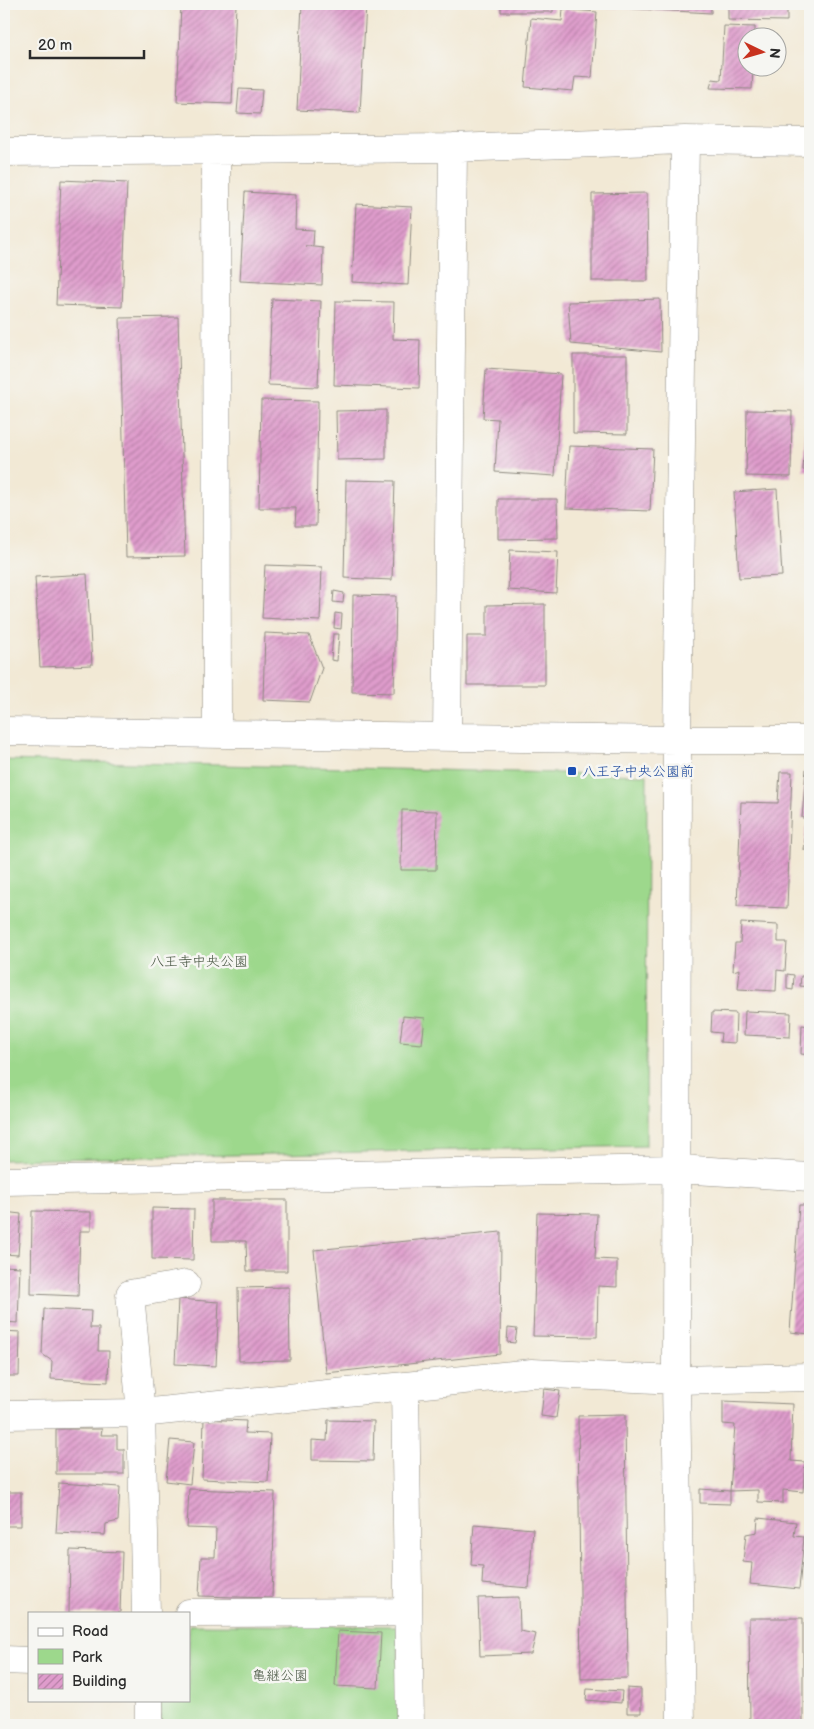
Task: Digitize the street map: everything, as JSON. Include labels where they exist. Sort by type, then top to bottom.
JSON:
[{"type":"street","points":[[4,152],[453,148],[686,140],[810,142]]},
{"type":"street","points":[[681,1725],[676,1380],[677,740],[686,140]]},
{"type":"street","points":[[447,737],[453,148]]},
{"type":"street","points":[[216,150],[217,733]]},
{"type":"street","points":[[4,730],[677,740],[810,740]]},
{"type":"street","points":[[4,1181],[677,1169],[810,1178]]},
{"type":"street","points":[[146,1612],[141,1413],[130,1294],[186,1284]]},
{"type":"street","points":[[4,1415],[141,1413],[532,1373],[676,1380],[810,1377]]},
{"type":"street","points":[[405,1386],[410,1725]]},
{"type":"street","points":[[190,1613],[408,1612]]},
{"type":"street","points":[[4,1660],[28,1661]]},
{"type":"street","points":[[149,1702],[149,1725]]},
{"type":"green space","name":"八王寺中央公園","points":[[4,760],[647,775],[646,1146],[4,1160]]},
{"type":"green space","name":"亀継公園","points":[[190,1625],[398,1626],[399,1725],[161,1725],[160,1702],[190,1702]]},
{"type":"building","points":[[181,4],[236,4],[232,104],[177,102]]},
{"type":"building","points":[[302,4],[366,4],[360,113],[297,110]]},
{"type":"building","points":[[501,4],[553,4],[553,12],[501,12]]},
{"type":"building","points":[[583,4],[711,4],[711,13],[583,6]]},
{"type":"building","points":[[728,4],[787,4],[787,21],[728,20]]},
{"type":"building","points":[[563,9],[597,12],[592,78],[575,77],[573,91],[525,87],[531,18],[562,21]]},
{"type":"building","points":[[724,26],[755,27],[736,28],[736,78],[753,78],[752,89],[710,88],[712,79],[721,80]]},
{"type":"building","points":[[239,89],[262,90],[260,114],[237,113]]},
{"type":"building","points":[[61,180],[127,183],[122,307],[56,305]]},
{"type":"building","points":[[245,192],[296,195],[295,229],[314,230],[313,246],[305,246],[323,248],[322,285],[240,281]]},
{"type":"building","points":[[647,193],[648,281],[592,281],[592,194]]},
{"type":"building","points":[[356,204],[412,207],[408,285],[352,282]]},
{"type":"building","points":[[272,299],[321,301],[318,387],[268,385]]},
{"type":"building","points":[[660,299],[661,352],[571,344],[568,302]]},
{"type":"building","points":[[336,301],[394,302],[393,339],[420,340],[419,388],[334,385]]},
{"type":"building","points":[[178,317],[185,556],[126,557],[120,318]]},
{"type":"building","points":[[573,355],[627,355],[627,434],[573,433]]},
{"type":"building","points":[[486,369],[561,374],[555,476],[495,472],[498,419],[483,418]]},
{"type":"building","points":[[261,400],[318,401],[316,526],[295,526],[296,508],[259,508]]},
{"type":"building","points":[[807,408],[810,408],[810,471],[803,470]]},
{"type":"building","points":[[386,410],[386,459],[337,460],[336,411]]},
{"type":"building","points":[[747,410],[792,411],[791,477],[746,476]]},
{"type":"building","points":[[569,446],[653,449],[650,511],[566,508]]},
{"type":"building","points":[[346,480],[395,481],[392,580],[344,578]]},
{"type":"building","points":[[777,489],[782,576],[739,578],[734,492]]},
{"type":"building","points":[[498,499],[557,499],[558,538],[498,539]]},
{"type":"building","points":[[510,550],[558,552],[556,593],[508,590]]},
{"type":"building","points":[[265,565],[322,567],[320,621],[262,618]]},
{"type":"building","points":[[87,574],[92,665],[40,667],[35,577]]},
{"type":"building","points":[[334,591],[344,593],[343,603],[333,602]]},
{"type":"building","points":[[353,595],[396,596],[394,693],[352,692]]},
{"type":"building","points":[[545,604],[545,685],[467,685],[467,636],[487,636],[487,605]]},
{"type":"building","points":[[335,613],[342,614],[341,629],[334,628]]},
{"type":"building","points":[[265,633],[309,635],[322,668],[310,702],[263,700]]},
{"type":"building","points":[[333,634],[339,634],[337,661],[331,660]]},
{"type":"building","points":[[806,769],[810,770],[810,818],[802,818]]},
{"type":"building","points":[[780,772],[792,772],[787,908],[737,906],[741,802],[778,803]]},
{"type":"building","points":[[402,810],[437,811],[436,870],[401,870]]},
{"type":"building","points":[[806,826],[810,826],[810,850],[804,850]]},
{"type":"building","points":[[741,923],[778,925],[778,942],[787,942],[785,971],[777,970],[776,991],[738,989],[740,969],[733,971],[735,943],[740,943]]},
{"type":"building","points":[[787,974],[794,975],[793,990],[787,989]]},
{"type":"building","points":[[801,976],[810,976],[810,987],[800,986]]},
{"type":"building","points":[[745,1011],[791,1013],[790,1037],[744,1035]]},
{"type":"building","points":[[712,1012],[736,1013],[735,1043],[720,1042],[721,1033],[711,1032]]},
{"type":"building","points":[[403,1016],[425,1018],[422,1044],[400,1042]]},
{"type":"building","points":[[802,1025],[810,1026],[810,1055],[801,1054]]},
{"type":"building","points":[[212,1200],[287,1200],[287,1271],[247,1271],[246,1241],[212,1241]]},
{"type":"building","points":[[799,1205],[810,1205],[810,1334],[790,1332]]},
{"type":"building","points":[[152,1208],[194,1209],[193,1260],[152,1259]]},
{"type":"building","points":[[32,1211],[91,1212],[91,1231],[80,1231],[78,1296],[31,1294]]},
{"type":"building","points":[[4,1212],[21,1214],[18,1255],[4,1254]]},
{"type":"building","points":[[537,1213],[597,1214],[595,1259],[617,1260],[617,1287],[598,1286],[597,1337],[533,1336]]},
{"type":"building","points":[[501,1232],[500,1354],[326,1373],[314,1250]]},
{"type":"building","points":[[4,1266],[20,1267],[18,1323],[4,1322]]},
{"type":"building","points":[[289,1287],[290,1360],[239,1361],[238,1288]]},
{"type":"building","points":[[178,1299],[219,1302],[216,1366],[175,1364]]},
{"type":"building","points":[[44,1309],[91,1311],[90,1328],[99,1328],[98,1351],[109,1351],[108,1382],[51,1379],[52,1361],[42,1354]]},
{"type":"building","points":[[508,1328],[517,1329],[515,1343],[507,1342]]},
{"type":"building","points":[[4,1331],[20,1332],[19,1376],[4,1376]]},
{"type":"building","points":[[544,1389],[560,1391],[556,1418],[541,1416]]},
{"type":"building","points":[[723,1401],[793,1404],[791,1461],[805,1462],[803,1492],[783,1490],[783,1503],[758,1502],[758,1490],[730,1491],[735,1425],[723,1424]]},
{"type":"building","points":[[625,1415],[628,1678],[581,1679],[578,1416]]},
{"type":"building","points":[[204,1419],[246,1421],[245,1433],[270,1434],[268,1482],[202,1479]]},
{"type":"building","points":[[328,1420],[374,1421],[373,1461],[312,1460],[312,1440],[327,1441]]},
{"type":"building","points":[[56,1429],[102,1429],[101,1435],[117,1435],[117,1449],[124,1449],[124,1474],[56,1474]]},
{"type":"building","points":[[170,1440],[194,1442],[190,1484],[166,1481]]},
{"type":"building","points":[[59,1483],[120,1487],[118,1521],[106,1524],[105,1535],[56,1533]]},
{"type":"building","points":[[189,1489],[275,1492],[272,1598],[199,1596],[201,1557],[215,1557],[216,1529],[187,1528]]},
{"type":"building","points":[[700,1489],[730,1491],[730,1504],[700,1503]]},
{"type":"building","points":[[4,1492],[21,1492],[21,1526],[4,1526]]},
{"type":"building","points":[[758,1518],[796,1522],[794,1536],[804,1537],[799,1589],[750,1584],[752,1563],[743,1562],[746,1534],[757,1532]]},
{"type":"building","points":[[474,1524],[533,1529],[529,1588],[482,1584],[483,1566],[471,1565]]},
{"type":"building","points":[[4,1540],[7,1540],[5,1568],[4,1568]]},
{"type":"building","points":[[70,1550],[122,1552],[120,1612],[69,1612]]},
{"type":"building","points":[[519,1597],[520,1631],[536,1634],[531,1654],[480,1656],[478,1598]]},
{"type":"building","points":[[749,1618],[803,1618],[803,1725],[750,1725]]},
{"type":"building","points":[[338,1631],[381,1633],[378,1688],[335,1686]]},
{"type":"building","points":[[627,1688],[641,1689],[641,1713],[627,1713]]},
{"type":"building","points":[[587,1689],[622,1691],[621,1703],[586,1700]]},
{"type":"place","name":"八王子中央公園前","points":[[572,771]]}]
